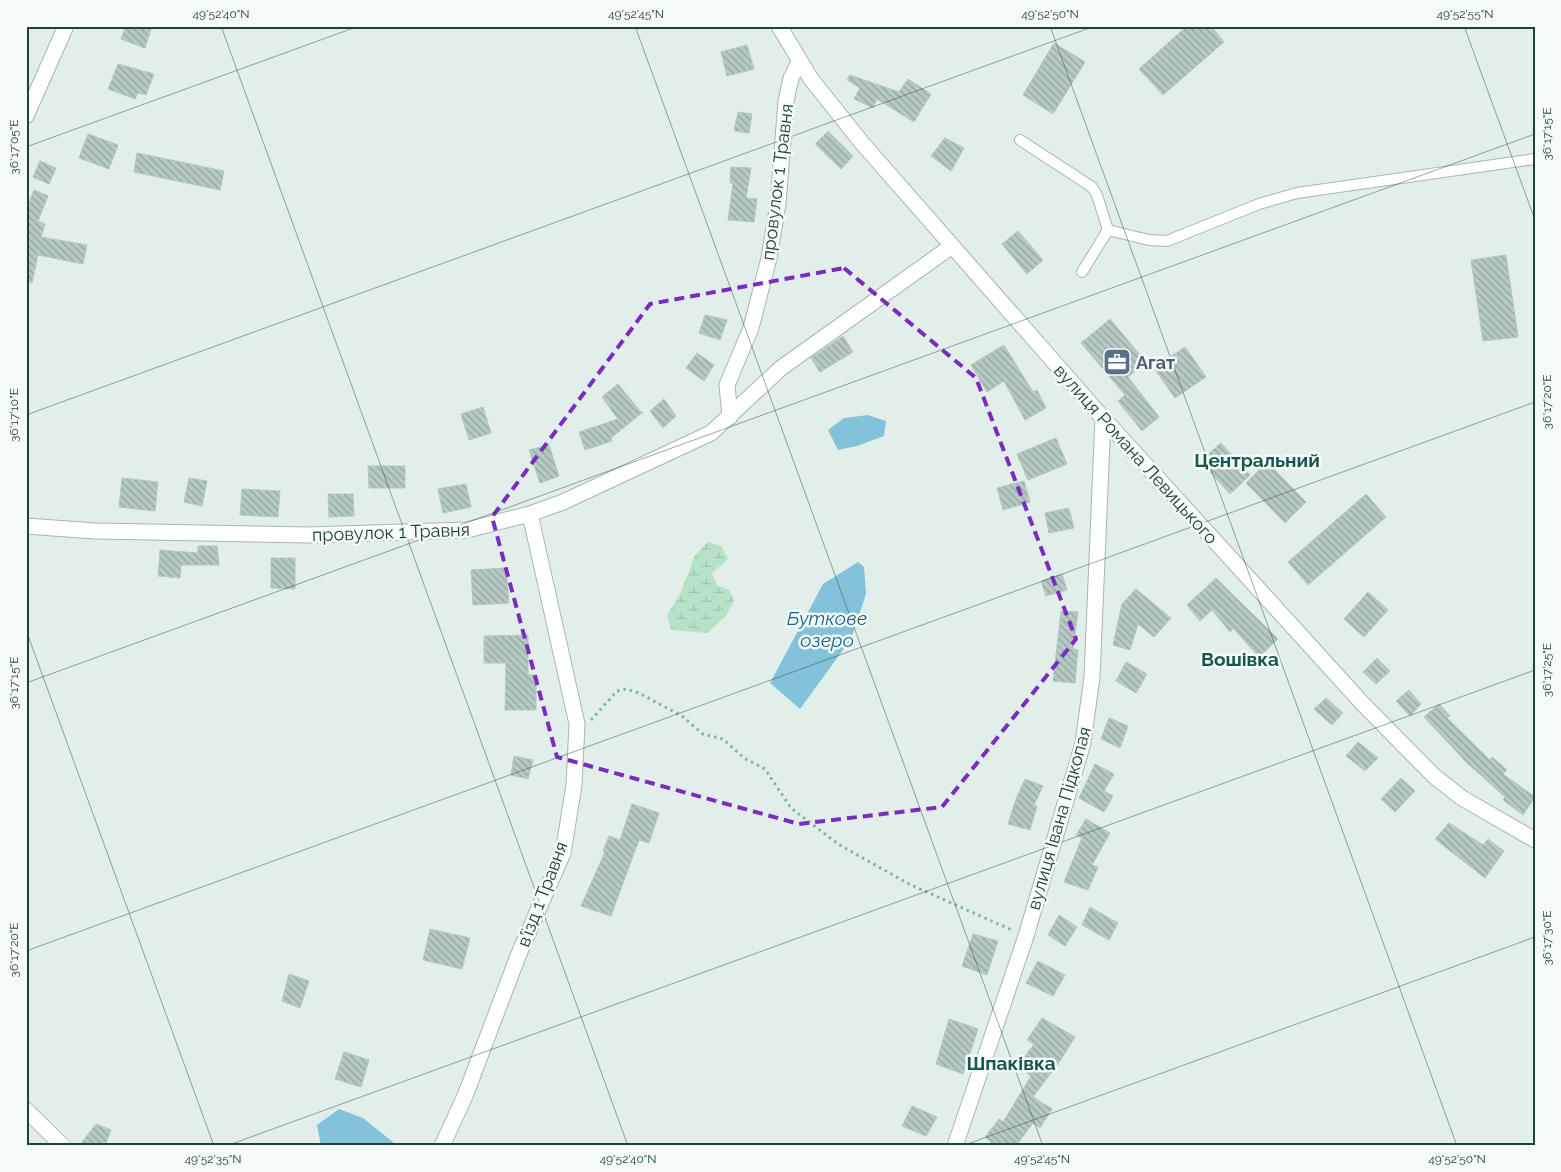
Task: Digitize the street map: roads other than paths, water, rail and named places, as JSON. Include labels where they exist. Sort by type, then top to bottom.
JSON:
[{"type":"street","points":[[26,116],[66,26]]},
{"type":"street","name":"вулиця Романа Левицького","points":[[779,26],[799,62],[830,105],[1103,418],[1363,704],[1434,776],[1462,798],[1535,840]]},
{"type":"street","name":"провулок 1 Травня","points":[[730,417],[727,385],[752,328],[769,258],[778,204],[786,101],[791,78],[799,62]]},
{"type":"street","name":"провулок 1 Травня","points":[[26,526],[95,531],[317,535],[467,530],[530,514],[563,502],[711,433],[781,368],[952,246]]},
{"type":"street","name":"вулиця Івана Підкопая","points":[[955,1146],[1026,936],[1080,757],[1088,714],[1103,418]]},
{"type":"street","name":"в’їзд 1 Травня","points":[[442,1146],[465,1096],[518,956],[563,853],[574,785],[577,724],[530,514]]},
{"type":"street","points":[[26,1110],[63,1146]]},
{"type":"lane","points":[[1020,140],[1092,187],[1097,194],[1108,230],[1082,272]]},
{"type":"lane","points":[[1108,230],[1149,240],[1167,241],[1181,237],[1250,207],[1297,193],[1535,159]]},
{"type":"water","points":[[868,415],[886,421],[884,436],[857,446],[838,450],[828,430],[844,418]]},
{"type":"water","name":"Буткове озеро","points":[[858,562],[864,567],[866,594],[851,639],[800,709],[770,683],[823,584]]},
{"type":"water","points":[[339,1109],[363,1118],[394,1143],[394,1146],[321,1146],[317,1125]]},
{"type":"place","name":"Агат","points":[[1117,362]]},
{"type":"district","name":"Центральний","points":[[1257,460]]},
{"type":"district","name":"Вошівка","points":[[1240,659]]},
{"type":"district","name":"Шпаківка","points":[[1011,1063]]}]
